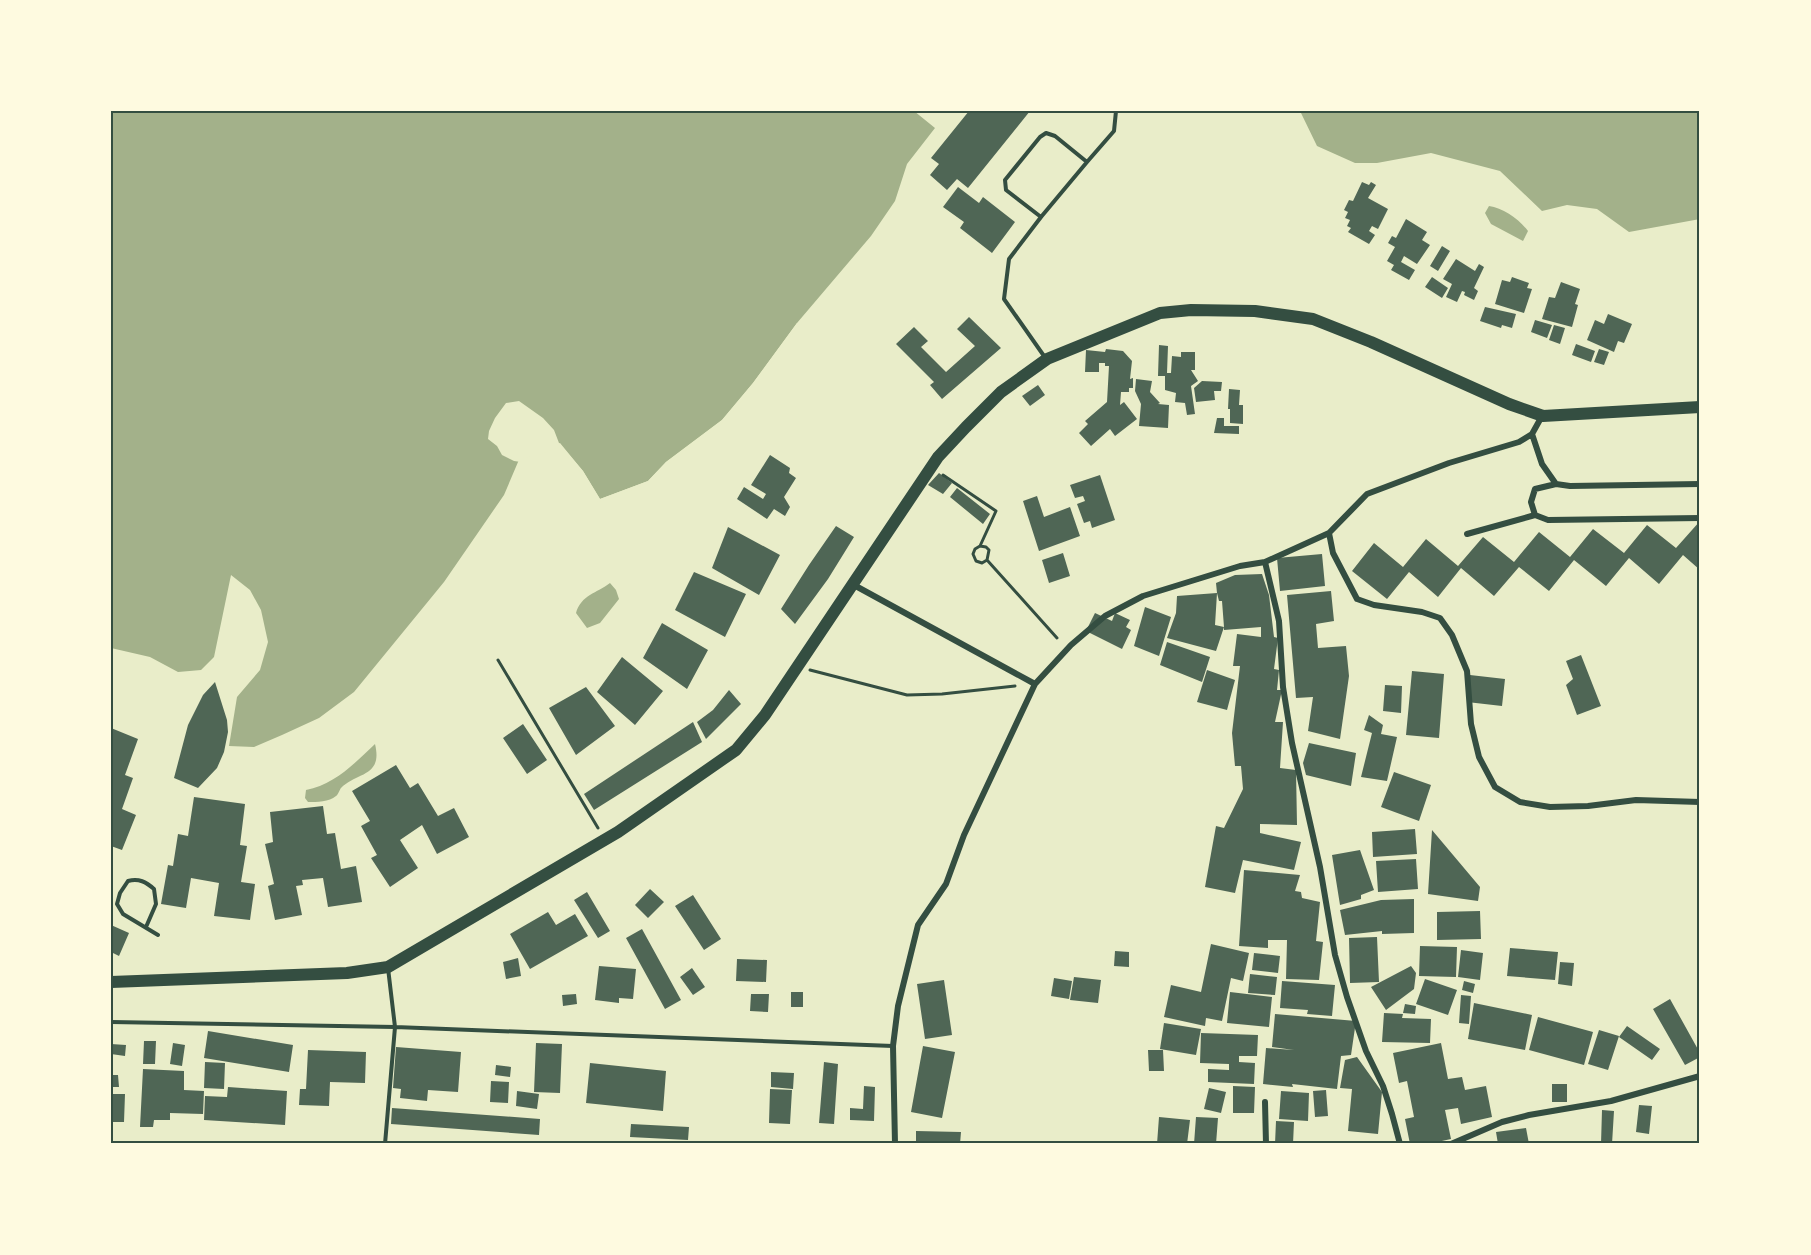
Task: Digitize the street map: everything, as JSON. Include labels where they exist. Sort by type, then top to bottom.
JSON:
[{"type":"main road","points":[[111,982],[347,973],[388,967],[605,840],[736,750],[765,715],[931,467],[1001,392],[1047,359],[1160,313],[1191,310],[1255,311],[1313,320],[1371,342],[1509,404],[1543,416],[1700,407]]},
{"type":"street","points":[[895,1144],[893,1046],[898,1006],[918,926],[946,884],[964,835],[1035,684],[1071,645],[1105,616],[1143,596],[1240,566],[1264,562],[1329,533],[1367,494],[1449,463],[1519,442],[1532,434],[1543,416]]},
{"type":"street","points":[[1532,434],[1542,464],[1556,484]]},
{"type":"street","points":[[1535,515],[1531,502],[1535,489],[1556,484],[1570,486],[1700,484]]},
{"type":"street","points":[[1467,534],[1535,515],[1548,520],[1700,518]]},
{"type":"street","points":[[1329,533],[1333,553],[1358,599],[1374,605],[1422,612],[1440,618],[1452,635],[1467,671],[1471,724],[1479,757],[1495,787],[1520,802],[1550,807],[1588,806],[1636,800],[1700,802]]},
{"type":"street","points":[[1264,562],[1279,621],[1283,687],[1292,743],[1320,867],[1335,955],[1366,1051],[1383,1086],[1400,1144]]},
{"type":"street","points":[[852,583],[1035,684]]},
{"type":"street","points":[[1450,1144],[1502,1122],[1611,1101],[1700,1076]]},
{"type":"street","points":[[1265,1102],[1266,1144]]},
{"type":"lane","points":[[1047,359],[1004,299],[1009,259],[1041,217],[1114,131],[1116,111]]},
{"type":"lane","points":[[1041,217],[1006,190],[1004,184],[1040,137],[1046,133],[1055,136],[1087,162]]},
{"type":"lane","points":[[146,927],[156,904],[154,889],[146,882],[135,879],[128,881],[120,893],[117,904],[123,914],[158,935]]},
{"type":"lane","points":[[386,1144],[395,1027],[388,967]]},
{"type":"lane","points":[[111,1022],[395,1027],[893,1046]]},
{"type":"path","points":[[931,467],[996,510],[980,546],[973,554],[976,561],[982,563],[987,561]]},
{"type":"path","points":[[980,546],[989,550],[987,561]]},
{"type":"path","points":[[987,561],[1057,638]]},
{"type":"path","points":[[498,660],[605,840]]},
{"type":"path","points":[[796,667],[907,695],[942,694],[1035,684]]},
{"type":"shaded area","points":[[111,111],[914,111],[935,128],[907,164],[895,201],[871,236],[797,323],[753,383],[722,420],[666,462],[648,481],[600,499],[583,471],[560,443],[521,455],[504,495],[444,582],[354,692],[319,718],[254,747],[229,746],[237,697],[260,670],[268,642],[261,610],[250,590],[231,575],[214,657],[201,670],[178,672],[150,657],[111,648]]},
{"type":"shaded area","points":[[1299,111],[1700,111],[1700,219],[1629,232],[1597,209],[1567,205],[1542,211],[1500,171],[1431,153],[1377,163],[1355,163],[1317,146]]},
{"type":"shaded area","points":[[1489,206],[1515,218],[1528,231],[1523,241],[1491,224],[1485,213]]},
{"type":"shaded area","points":[[610,583],[619,599],[600,623],[587,628],[576,613],[578,607],[586,598]]},
{"type":"shaded area","points":[[375,744],[375,763],[372,768],[347,783],[333,798],[308,802],[305,798],[306,790],[335,778],[352,766]]},
{"type":"pier","points":[[797,323],[799,325],[756,385],[724,422],[668,464],[649,483],[601,502],[597,501],[581,473],[559,447],[539,455],[523,458],[521,462],[502,455],[497,446],[488,439],[495,418],[506,403],[519,401],[543,418],[554,430],[559,443],[583,471],[600,499],[648,481],[666,462],[722,420],[753,383]]},
{"type":"building","points":[[969,111],[1030,111],[968,188],[957,179],[947,190],[930,175],[939,164],[931,158]]},
{"type":"building","points":[[1362,182],[1369,185],[1371,182],[1376,185],[1368,198],[1388,209],[1378,229],[1372,226],[1369,231],[1375,235],[1369,244],[1348,232],[1351,228],[1347,226],[1350,220],[1345,218],[1348,212],[1344,210],[1349,200],[1353,201]]},
{"type":"building","points":[[958,187],[979,203],[983,197],[1015,222],[992,253],[960,228],[964,222],[943,207]]},
{"type":"building","points":[[1406,219],[1427,232],[1422,240],[1430,245],[1417,264],[1404,256],[1401,262],[1415,270],[1409,280],[1391,270],[1394,265],[1387,261],[1395,247],[1388,243],[1392,236],[1396,238]]},
{"type":"building","points":[[1442,246],[1450,251],[1438,271],[1430,266]]},
{"type":"building","points":[[1456,259],[1475,271],[1479,264],[1484,267],[1474,288],[1478,291],[1474,300],[1464,295],[1465,292],[1462,291],[1457,302],[1446,297],[1452,284],[1443,279]]},
{"type":"building","points":[[1432,277],[1448,288],[1442,298],[1425,287]]},
{"type":"building","points":[[1512,277],[1529,283],[1527,288],[1532,289],[1524,313],[1495,304],[1502,280],[1510,282]]},
{"type":"building","points":[[1561,282],[1580,289],[1575,304],[1578,305],[1572,327],[1542,319],[1549,297],[1555,298]]},
{"type":"building","points":[[1485,307],[1516,314],[1512,328],[1502,325],[1501,328],[1480,321]]},
{"type":"building","points":[[1608,314],[1632,324],[1624,343],[1618,341],[1614,352],[1587,340],[1595,320],[1604,324]]},
{"type":"building","points":[[969,317],[1001,348],[942,399],[930,385],[934,382],[896,344],[914,327],[928,341],[921,347],[946,372],[975,346],[957,329]]},
{"type":"building","points":[[1535,320],[1552,325],[1547,338],[1531,332]]},
{"type":"building","points":[[1554,325],[1565,328],[1560,344],[1549,340]]},
{"type":"building","points":[[1576,344],[1595,351],[1591,362],[1572,355]]},
{"type":"building","points":[[1159,345],[1168,346],[1167,373],[1171,373],[1172,356],[1181,357],[1181,352],[1195,352],[1195,370],[1191,370],[1198,381],[1191,386],[1195,414],[1187,415],[1185,403],[1175,402],[1176,393],[1165,390],[1165,376],[1158,376]]},
{"type":"building","points":[[1106,349],[1123,351],[1132,361],[1130,379],[1133,378],[1133,388],[1129,388],[1129,392],[1121,392],[1120,405],[1124,402],[1137,419],[1115,436],[1110,429],[1091,446],[1079,433],[1088,424],[1085,421],[1107,402],[1109,366],[1099,363],[1099,372],[1085,372],[1086,350],[1105,352]]},
{"type":"building","points":[[1599,349],[1609,352],[1604,365],[1594,362]]},
{"type":"building","points":[[1136,379],[1152,381],[1150,392],[1160,403],[1158,404],[1169,405],[1168,428],[1139,426],[1141,404],[1135,391]]},
{"type":"building","points":[[1202,381],[1222,382],[1221,391],[1214,391],[1215,400],[1196,402],[1194,388]]},
{"type":"building","points":[[1038,385],[1045,395],[1030,406],[1022,396]]},
{"type":"building","points":[[1229,389],[1240,390],[1239,405],[1243,405],[1243,424],[1230,423]]},
{"type":"building","points":[[1217,418],[1224,418],[1224,426],[1239,426],[1239,434],[1214,433]]},
{"type":"building","points":[[770,455],[790,468],[789,473],[796,478],[784,497],[790,507],[785,516],[774,509],[767,519],[737,499],[744,487],[763,499],[766,494],[751,485]]},
{"type":"building","points":[[939,473],[952,483],[943,494],[928,485]]},
{"type":"building","points":[[1100,475],[1115,520],[1092,528],[1090,521],[1084,523],[1077,504],[1085,501],[1083,496],[1075,498],[1070,485]]},
{"type":"building","points":[[957,488],[990,514],[983,524],[950,497]]},
{"type":"building","points":[[1037,496],[1044,517],[1070,507],[1080,536],[1039,551],[1023,501]]},
{"type":"building","points":[[1700,521],[1700,570],[1683,555],[1659,584],[1629,558],[1606,586],[1574,560],[1549,591],[1519,567],[1494,596],[1461,568],[1438,597],[1409,572],[1387,599],[1352,571],[1374,543],[1403,567],[1426,539],[1458,566],[1483,537],[1514,562],[1539,532],[1570,557],[1593,529],[1624,553],[1647,525],[1676,548]]},
{"type":"building","points":[[836,526],[854,537],[828,579],[795,624],[781,609]]},
{"type":"building","points":[[728,527],[780,555],[759,595],[712,568]]},
{"type":"building","points":[[1063,553],[1070,576],[1049,583],[1042,560]]},
{"type":"building","points":[[1322,554],[1325,586],[1280,591],[1277,558]]},
{"type":"building","points":[[694,572],[746,594],[725,637],[675,610]]},
{"type":"building","points":[[1262,574],[1269,595],[1274,637],[1278,638],[1274,669],[1279,670],[1277,690],[1282,690],[1275,722],[1283,722],[1280,768],[1296,770],[1297,825],[1260,824],[1260,833],[1301,842],[1294,870],[1243,860],[1235,893],[1205,887],[1216,826],[1224,828],[1243,789],[1241,766],[1235,766],[1232,733],[1240,666],[1233,666],[1237,634],[1261,637],[1261,627],[1224,630],[1222,601],[1219,601],[1216,583],[1235,575]]},
{"type":"building","points":[[1331,591],[1334,621],[1316,624],[1318,648],[1346,646],[1349,676],[1340,739],[1308,731],[1313,697],[1296,698],[1287,595]]},
{"type":"building","points":[[1217,593],[1215,625],[1224,627],[1216,651],[1167,638],[1176,613],[1177,596]]},
{"type":"building","points":[[1145,607],[1171,617],[1159,656],[1134,646]]},
{"type":"building","points":[[1095,613],[1112,621],[1115,613],[1130,620],[1126,627],[1131,630],[1122,649],[1086,631]]},
{"type":"building","points":[[662,623],[708,650],[687,689],[643,658]]},
{"type":"building","points":[[1167,642],[1210,657],[1202,682],[1160,665]]},
{"type":"building","points":[[1581,655],[1601,706],[1577,715],[1566,685],[1573,679],[1566,661]]},
{"type":"building","points":[[622,657],[663,691],[635,725],[597,692]]},
{"type":"building","points":[[1207,670],[1235,680],[1227,710],[1197,702]]},
{"type":"building","points":[[1412,671],[1444,674],[1439,738],[1406,735]]},
{"type":"building","points":[[1470,675],[1505,679],[1502,706],[1467,702]]},
{"type":"building","points":[[215,682],[227,720],[228,732],[224,752],[217,768],[198,788],[174,778],[188,725],[203,695]]},
{"type":"building","points":[[1385,685],[1402,686],[1401,713],[1383,711]]},
{"type":"building","points":[[586,687],[615,726],[576,755],[549,708]]},
{"type":"building","points":[[729,690],[741,704],[706,739],[697,722],[713,710]]},
{"type":"building","points":[[1369,715],[1383,725],[1381,734],[1397,737],[1387,781],[1361,777],[1372,733],[1364,730]]},
{"type":"building","points":[[693,722],[702,742],[594,810],[584,794]]},
{"type":"building","points":[[523,724],[547,760],[527,774],[503,738]]},
{"type":"building","points":[[111,728],[138,739],[125,775],[133,778],[122,809],[136,815],[122,850],[111,846]]},
{"type":"building","points":[[1309,743],[1356,753],[1351,786],[1306,775],[1303,763]]},
{"type":"building","points":[[396,765],[410,788],[418,783],[438,816],[454,808],[469,837],[437,854],[422,825],[400,840],[418,868],[390,887],[371,858],[377,855],[361,826],[370,821],[352,791]]},
{"type":"building","points":[[1394,772],[1431,785],[1419,821],[1381,807]]},
{"type":"building","points":[[194,797],[245,804],[240,845],[247,846],[241,882],[255,884],[250,920],[214,916],[219,883],[191,878],[186,908],[161,904],[168,865],[173,866],[178,834],[188,836]]},
{"type":"building","points":[[323,806],[327,834],[335,833],[341,869],[356,866],[362,902],[328,907],[323,878],[302,880],[303,885],[296,886],[302,915],[275,920],[268,886],[274,884],[265,844],[273,842],[270,812]]},
{"type":"building","points":[[1415,829],[1417,854],[1373,857],[1372,832]]},
{"type":"building","points":[[1432,830],[1480,887],[1478,901],[1428,894]]},
{"type":"building","points":[[1360,850],[1374,890],[1361,895],[1361,899],[1340,905],[1332,855]]},
{"type":"building","points":[[1416,859],[1418,889],[1378,892],[1376,861]]},
{"type":"building","points":[[1244,870],[1300,875],[1295,891],[1301,892],[1302,898],[1320,902],[1316,941],[1323,942],[1319,980],[1286,979],[1287,940],[1268,940],[1268,948],[1239,946]]},
{"type":"building","points":[[650,889],[664,902],[648,918],[635,905]]},
{"type":"building","points":[[587,892],[610,931],[598,938],[574,900]]},
{"type":"building","points":[[693,895],[721,939],[704,950],[675,906]]},
{"type":"building","points":[[1414,899],[1414,933],[1382,934],[1382,931],[1345,935],[1340,910],[1381,900]]},
{"type":"building","points":[[1480,911],[1481,939],[1437,940],[1437,912]]},
{"type":"building","points":[[548,912],[556,925],[575,914],[588,936],[530,969],[510,934]]},
{"type":"building","points":[[111,925],[129,933],[119,956],[111,952]]},
{"type":"building","points":[[642,929],[681,1000],[665,1009],[626,938]]},
{"type":"building","points":[[1377,937],[1379,982],[1350,983],[1349,938]]},
{"type":"building","points":[[1211,944],[1249,953],[1243,981],[1231,978],[1222,1021],[1206,1018],[1205,1026],[1164,1017],[1171,985],[1201,992]]},
{"type":"building","points":[[1420,946],[1457,947],[1456,977],[1419,976]]},
{"type":"building","points":[[1510,948],[1558,952],[1555,980],[1507,976]]},
{"type":"building","points":[[1461,950],[1483,953],[1480,980],[1458,977]]},
{"type":"building","points":[[1115,951],[1129,952],[1129,967],[1114,966]]},
{"type":"building","points":[[1254,953],[1280,956],[1278,973],[1252,970]]},
{"type":"building","points":[[518,958],[521,976],[506,979],[503,962]]},
{"type":"building","points":[[737,959],[767,960],[766,982],[736,981]]},
{"type":"building","points":[[1560,962],[1574,963],[1572,986],[1558,984]]},
{"type":"building","points":[[599,966],[636,969],[633,999],[619,998],[619,1003],[595,1000]]},
{"type":"building","points":[[1411,966],[1416,973],[1414,989],[1386,1010],[1371,987]]},
{"type":"building","points":[[692,968],[705,987],[693,995],[680,977]]},
{"type":"building","points":[[1250,974],[1277,977],[1275,995],[1248,993]]},
{"type":"building","points":[[1074,977],[1101,980],[1098,1003],[1070,1000]]},
{"type":"building","points":[[1054,978],[1072,981],[1069,999],[1051,996]]},
{"type":"building","points":[[1425,979],[1457,990],[1448,1015],[1416,1004]]},
{"type":"building","points":[[944,980],[952,1035],[925,1039],[917,984]]},
{"type":"building","points":[[1282,981],[1335,985],[1332,1016],[1307,1014],[1308,1010],[1280,1008]]},
{"type":"building","points":[[1464,981],[1475,984],[1473,993],[1462,990]]},
{"type":"building","points":[[791,992],[803,992],[803,1007],[791,1007]]},
{"type":"building","points":[[1230,992],[1272,997],[1269,1027],[1227,1023]]},
{"type":"building","points":[[576,994],[577,1004],[563,1006],[562,995]]},
{"type":"building","points":[[751,994],[769,994],[768,1012],[750,1011]]},
{"type":"building","points":[[1461,995],[1471,996],[1469,1024],[1459,1023]]},
{"type":"building","points":[[1670,999],[1700,1053],[1700,1057],[1685,1065],[1653,1009]]},
{"type":"building","points":[[1474,1003],[1532,1015],[1525,1050],[1468,1039]]},
{"type":"building","points":[[1405,1004],[1416,1006],[1415,1014],[1403,1013]]},
{"type":"building","points":[[1384,1013],[1403,1014],[1402,1018],[1431,1019],[1430,1043],[1382,1042]]},
{"type":"building","points":[[1275,1014],[1356,1021],[1351,1055],[1341,1056],[1337,1089],[1292,1084],[1293,1087],[1263,1084],[1266,1048],[1294,1050],[1272,1047]]},
{"type":"building","points":[[1538,1017],[1593,1032],[1584,1065],[1529,1050]]},
{"type":"building","points":[[1164,1023],[1201,1029],[1196,1055],[1160,1049]]},
{"type":"building","points":[[1627,1026],[1660,1049],[1652,1060],[1619,1037]]},
{"type":"building","points":[[1599,1030],[1619,1036],[1608,1070],[1588,1064]]},
{"type":"building","points":[[208,1031],[293,1045],[289,1072],[204,1058]]},
{"type":"building","points":[[1201,1033],[1258,1035],[1257,1056],[1239,1056],[1239,1062],[1255,1063],[1254,1084],[1208,1082],[1208,1069],[1229,1070],[1229,1064],[1200,1063]]},
{"type":"building","points":[[144,1041],[156,1041],[155,1064],[143,1064]]},
{"type":"building","points":[[173,1043],[185,1045],[182,1066],[170,1064]]},
{"type":"building","points":[[536,1043],[562,1044],[560,1093],[534,1092]]},
{"type":"building","points":[[1441,1043],[1448,1079],[1462,1077],[1465,1090],[1486,1086],[1492,1117],[1461,1124],[1458,1108],[1445,1110],[1451,1139],[1428,1144],[1410,1144],[1405,1119],[1414,1117],[1407,1081],[1399,1083],[1393,1053]]},
{"type":"building","points":[[111,1044],[126,1045],[125,1056],[111,1054]]},
{"type":"building","points":[[923,1046],[955,1052],[942,1118],[911,1112]]},
{"type":"building","points":[[396,1047],[461,1052],[458,1092],[428,1090],[427,1101],[400,1098],[401,1089],[393,1088]]},
{"type":"building","points":[[308,1050],[366,1052],[365,1083],[330,1082],[329,1106],[299,1105],[300,1089],[306,1089]]},
{"type":"building","points":[[1148,1050],[1163,1050],[1164,1071],[1149,1071]]},
{"type":"building","points":[[1357,1057],[1382,1092],[1378,1134],[1348,1131],[1352,1089],[1340,1088],[1345,1060]]},
{"type":"building","points":[[205,1062],[225,1063],[224,1089],[204,1088]]},
{"type":"building","points":[[824,1062],[838,1064],[834,1124],[819,1123]]},
{"type":"building","points":[[590,1063],[666,1071],[663,1111],[586,1103]]},
{"type":"building","points":[[496,1065],[511,1067],[510,1077],[495,1075]]},
{"type":"building","points":[[143,1069],[184,1071],[184,1090],[204,1091],[203,1114],[170,1113],[170,1120],[154,1120],[153,1127],[140,1127]]},
{"type":"building","points":[[771,1072],[794,1073],[793,1089],[771,1087]]},
{"type":"building","points":[[111,1075],[118,1075],[119,1087],[111,1087]]},
{"type":"building","points":[[491,1081],[509,1082],[508,1103],[490,1102]]},
{"type":"building","points":[[1552,1084],[1567,1084],[1567,1102],[1552,1102]]},
{"type":"building","points":[[864,1086],[875,1087],[874,1121],[850,1120],[850,1108],[863,1109]]},
{"type":"building","points":[[1233,1086],[1255,1087],[1254,1113],[1233,1113]]},
{"type":"building","points":[[228,1087],[287,1091],[285,1125],[204,1120],[205,1096],[227,1097]]},
{"type":"building","points":[[1209,1088],[1226,1092],[1221,1113],[1204,1109]]},
{"type":"building","points":[[770,1089],[792,1090],[790,1124],[769,1123]]},
{"type":"building","points":[[1326,1090],[1328,1116],[1315,1117],[1313,1091]]},
{"type":"building","points":[[517,1091],[539,1094],[537,1109],[516,1106]]},
{"type":"building","points":[[1281,1091],[1309,1093],[1308,1121],[1279,1119]]},
{"type":"building","points":[[111,1094],[125,1094],[124,1122],[111,1122]]},
{"type":"building","points":[[1639,1105],[1652,1106],[1649,1134],[1636,1132]]},
{"type":"building","points":[[392,1108],[540,1119],[539,1135],[391,1124]]},
{"type":"building","points":[[1602,1110],[1614,1111],[1612,1144],[1601,1144]]},
{"type":"building","points":[[1159,1117],[1190,1120],[1187,1144],[1157,1144]]},
{"type":"building","points":[[1196,1117],[1218,1118],[1216,1144],[1194,1144]]},
{"type":"building","points":[[1276,1121],[1294,1122],[1293,1144],[1275,1144]]},
{"type":"building","points":[[631,1124],[689,1127],[688,1140],[630,1137]]},
{"type":"building","points":[[1526,1128],[1529,1144],[1498,1144],[1496,1132]]},
{"type":"building","points":[[916,1131],[961,1132],[960,1144],[916,1144]]}]
